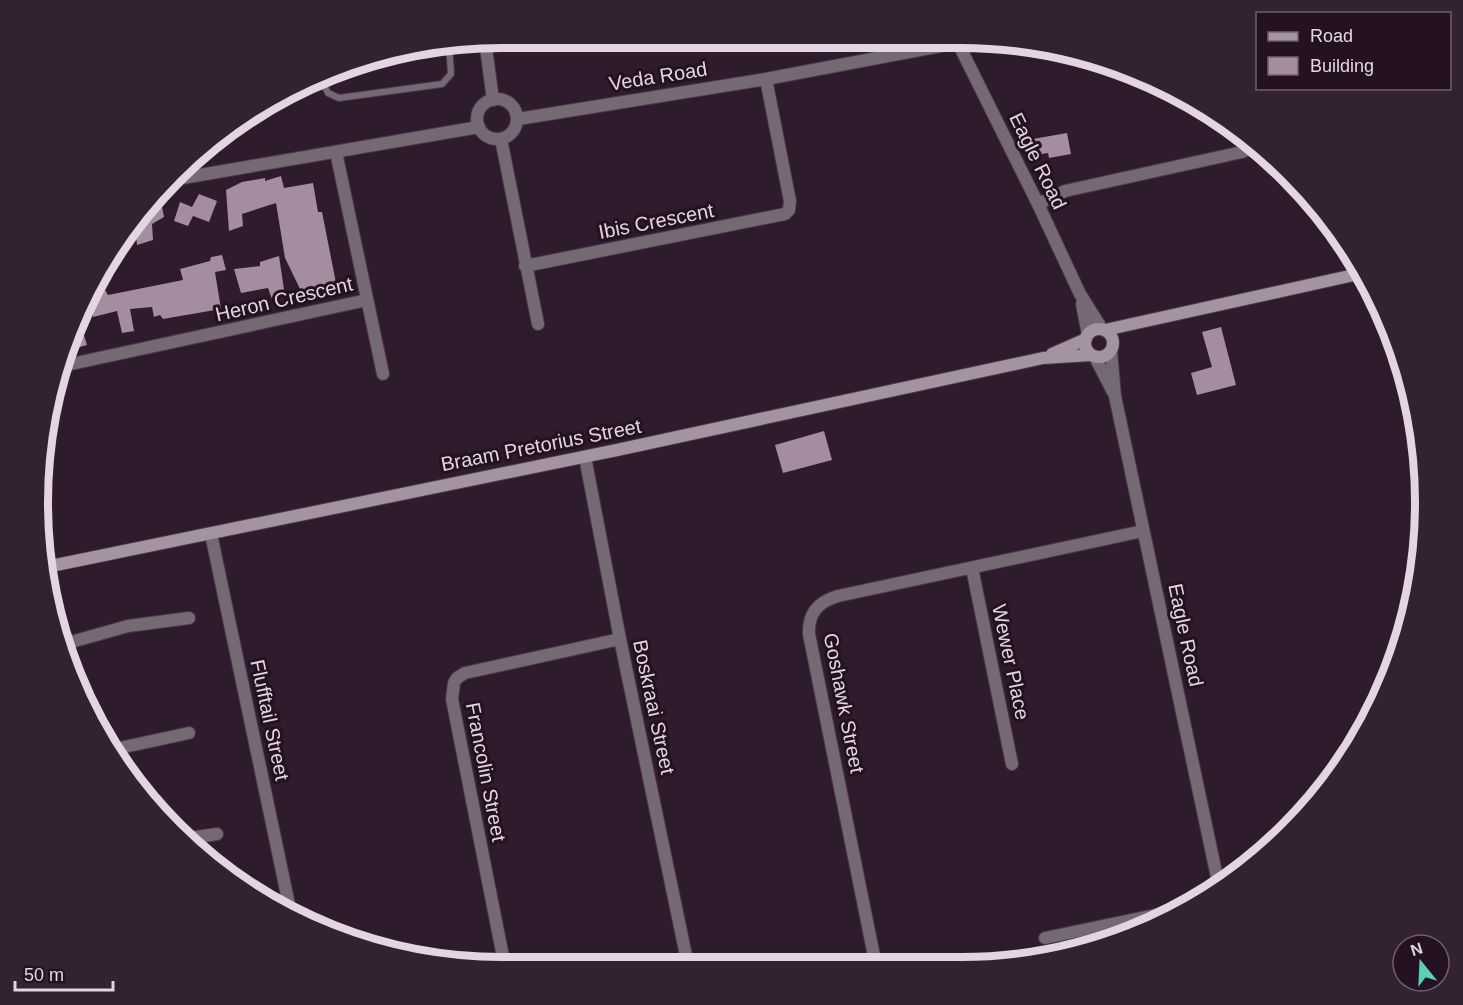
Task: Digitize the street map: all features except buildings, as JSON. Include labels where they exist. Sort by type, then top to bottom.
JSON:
[{"type":"street","name":"Veda Road","points":[[518,119],[766,79],[930,48]]},
{"type":"street","name":"Eagle Road","points":[[960,48],[1080,294],[1103,330]]},
{"type":"street","points":[[486,49],[493,100]]},
{"type":"street","name":"Ibis Crescent","points":[[525,266],[785,214],[789,210],[790,201],[766,79]]},
{"type":"street","points":[[493,100],[509,103],[515,109],[518,119],[513,132],[501,139],[488,137],[479,127],[477,118],[486,102],[493,100]]},
{"type":"street","points":[[185,178],[479,127]]},
{"type":"street","points":[[501,139],[538,324]]},
{"type":"street","points":[[1038,204],[1065,191],[1247,150]]},
{"type":"street","name":"Heron Crescent","points":[[69,364],[367,300],[336,152]]},
{"type":"street","points":[[1148,322],[1125,334],[1104,357],[1093,356],[1086,348],[1087,337],[1095,330],[1148,322],[1354,275]]},
{"type":"street","name":"Eagle Road","points":[[1080,294],[1087,337]]},
{"type":"street","points":[[367,300],[383,374]]},
{"type":"street","points":[[1103,330],[1112,337],[1112,348]]},
{"type":"street","name":"Braam Pretorius Street","points":[[1043,358],[1087,337]]},
{"type":"street","name":"Eagle Road","points":[[1112,348],[1115,396],[1217,877]]},
{"type":"street","name":"Eagle Road","points":[[1093,356],[1115,396]]},
{"type":"street","name":"Braam Pretorius Street","points":[[53,566],[585,457],[1043,358],[1093,356]]},
{"type":"street","name":"Boskraai Street","points":[[585,457],[620,639],[687,957]]},
{"type":"street","name":"Goshawk Street","points":[[874,957],[809,634],[810,622],[818,605],[828,599],[1143,531]]},
{"type":"street","name":"Flufftail Street","points":[[211,534],[289,903]]},
{"type":"street","name":"Wewer Place","points":[[972,568],[1012,764]]},
{"type":"street","points":[[70,642],[128,626],[189,618]]},
{"type":"street","name":"Francolin Street","points":[[503,957],[452,699],[454,683],[465,673],[620,639]]},
{"type":"street","points":[[120,748],[189,733]]},
{"type":"street","points":[[195,837],[217,834]]},
{"type":"street","points":[[1046,938],[1146,917]]},
{"type":"lane","points":[[324,85],[328,93],[339,98],[442,84],[451,74],[449,51]]}]
